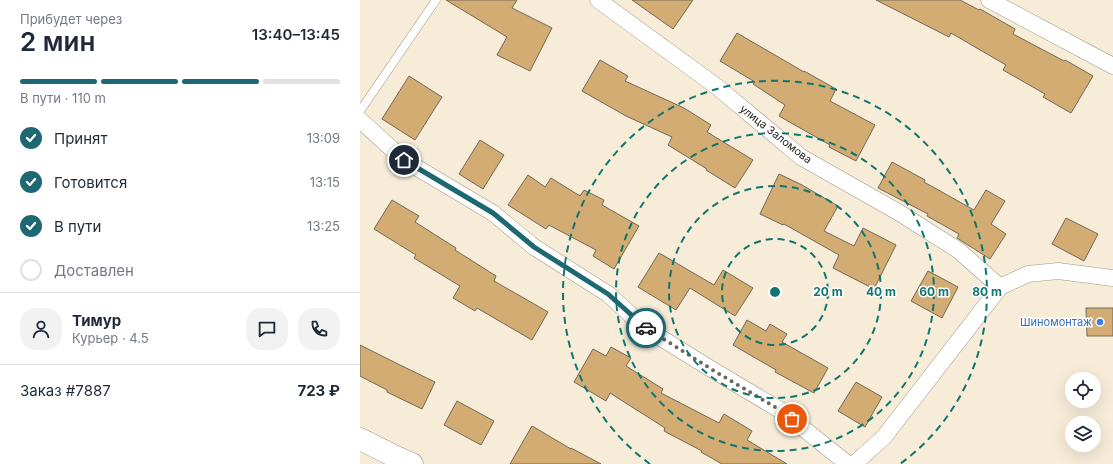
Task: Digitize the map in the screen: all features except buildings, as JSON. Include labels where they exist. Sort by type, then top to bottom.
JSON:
[{"type":"main road","points":[[360,439],[412,464]]},
{"type":"street","name":"улица Заломова","points":[[598,0],[716,86],[802,157],[898,212],[958,250],[1000,287]]},
{"type":"street","points":[[989,0],[1113,66]]},
{"type":"street","points":[[360,120],[404,160],[493,213],[534,247],[608,294],[645,328],[780,410],[848,464]]},
{"type":"street","points":[[854,464],[884,437],[1000,287],[1028,274],[1058,271],[1113,278]]},
{"type":"lane","points":[[360,111],[436,0]]},
{"type":"way so far","points":[[646,328],[780,410],[792,419]]},
{"type":"place","name":"Шиномонтаж","points":[[1100,322]]},
{"type":"route","points":[[404,160],[493,213],[534,247],[608,294],[646,328]]}]
